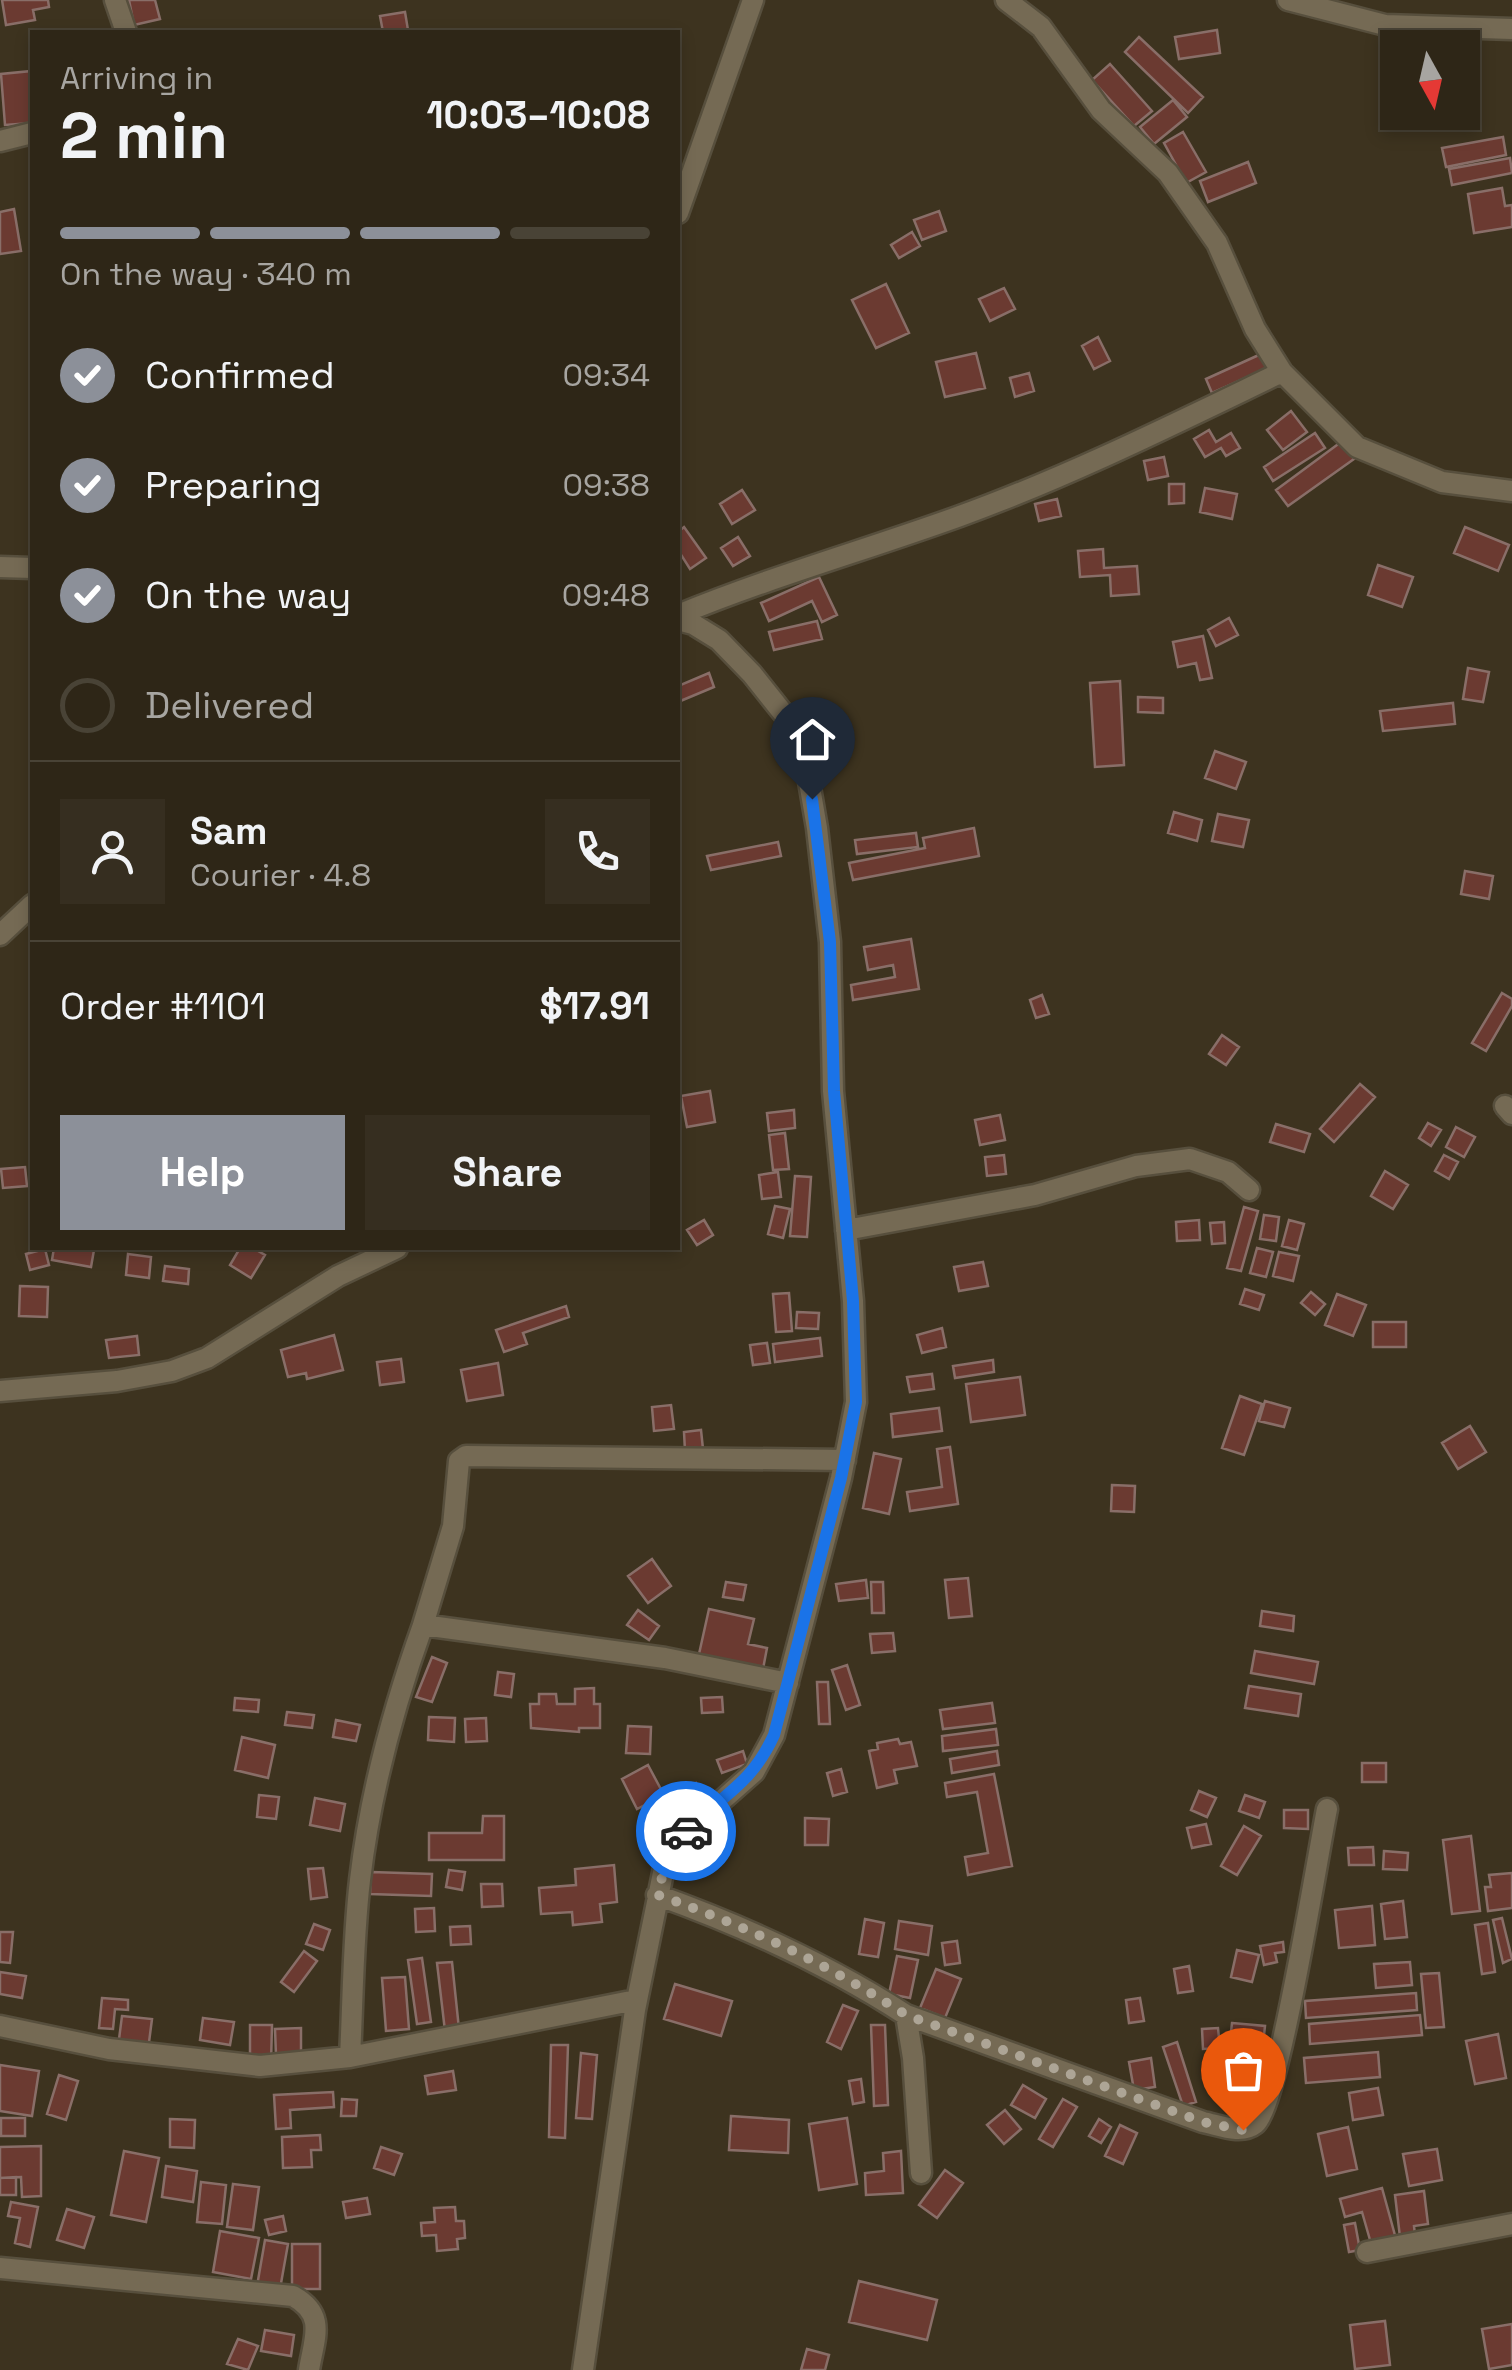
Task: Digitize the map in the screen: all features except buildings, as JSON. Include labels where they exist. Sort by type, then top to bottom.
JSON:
[{"type":"street","points":[[115,0],[125,30]]},
{"type":"street","points":[[680,207],[754,0]]},
{"type":"street","points":[[1006,0],[1041,28],[1102,110],[1168,173],[1217,243],[1255,329],[1282,372],[1357,448],[1442,482],[1512,491]]},
{"type":"street","points":[[1288,0],[1385,25],[1512,29]]},
{"type":"street","points":[[0,141],[30,134]]},
{"type":"street","points":[[680,617],[754,584],[962,515],[1070,472],[1282,372]]},
{"type":"street","points":[[0,567],[30,568]]},
{"type":"street","points":[[583,2370],[636,2000],[664,1868],[674,1846],[698,1819],[744,1783],[765,1756],[774,1735],[845,1460],[856,1402],[834,1091],[830,942],[807,770],[787,718],[752,674],[719,640],[680,619]]},
{"type":"street","points":[[0,935],[30,907]]},
{"type":"street","points":[[846,1230],[1035,1195],[1136,1166],[1190,1159],[1228,1172],[1249,1190]]},
{"type":"street","points":[[0,1392],[117,1381],[190,1364],[238,1340],[338,1276],[393,1250]]},
{"type":"street","points":[[350,2057],[360,1879],[378,1780],[404,1677],[452,1526],[458,1461],[466,1456],[845,1460]]},
{"type":"street","points":[[423,1625],[665,1658],[788,1683]]},
{"type":"street","points":[[658,1895],[780,1942],[906,2015],[1203,2122],[1243,2130],[1262,2117],[1276,2068],[1326,1809]]},
{"type":"street","points":[[0,2026],[109,2049],[231,2065],[292,2065],[636,2000]]},
{"type":"street","points":[[906,2015],[921,2173]]},
{"type":"street","points":[[1367,2252],[1512,2224]]},
{"type":"street","points":[[0,2268],[293,2296],[306,2303],[316,2320],[308,2370]]},
{"type":"way so far","points":[[686,1831],[664,1868],[658,1895],[780,1942],[906,2015],[1203,2122],[1243,2130]]},
{"type":"route","points":[[686,1831],[744,1783],[765,1756],[774,1735],[841,1478],[856,1402],[853,1301],[834,1091],[830,942],[812,799]]}]
